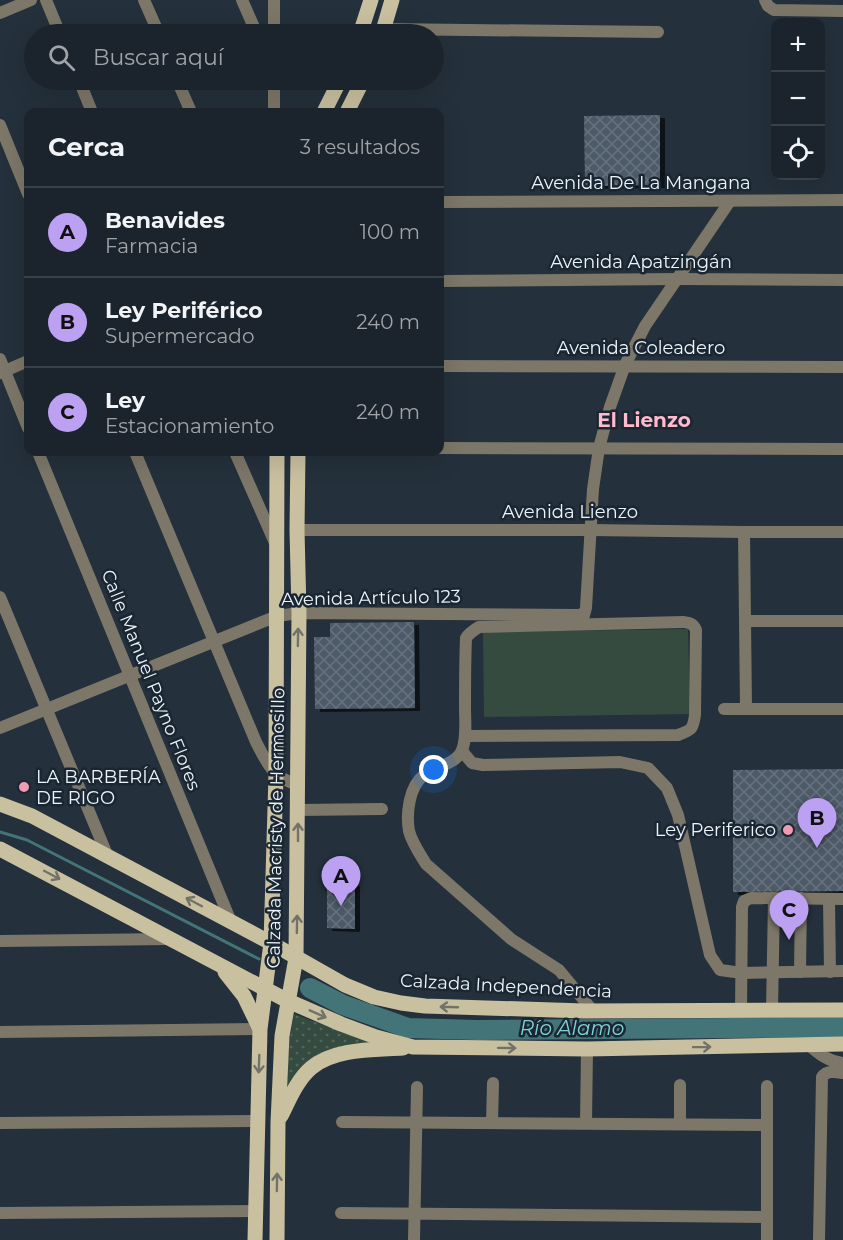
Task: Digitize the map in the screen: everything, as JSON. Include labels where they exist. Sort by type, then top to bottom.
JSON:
[{"type":"main road","points":[[364,24],[371,0]]},
{"type":"main road","points":[[385,24],[392,0]]},
{"type":"main road","points":[[326,108],[335,90]]},
{"type":"main road","points":[[349,108],[358,90]]},
{"type":"main road","name":"Calzada Macristy de Hermosillo","points":[[255,1240],[260,1029],[271,943],[276,776],[277,456]]},
{"type":"main road","name":"Calzada Macristy de Hermosillo","points":[[277,1240],[278,1122],[282,1036],[296,958],[298,456]]},
{"type":"main road","name":"Calzada Independencia","points":[[1,803],[32,816],[345,985],[374,997],[425,1006],[593,1011],[843,1010]]},
{"type":"main road","points":[[5,853],[288,1001],[341,1024],[413,1047]]},
{"type":"main road","points":[[217,963],[244,996],[260,1029]]},
{"type":"main road","points":[[278,1122],[298,1084],[310,1068],[326,1058],[340,1054],[413,1047],[587,1049],[843,1044]]},
{"type":"street","points":[[0,13],[31,0]]},
{"type":"street","points":[[46,0],[56,24]]},
{"type":"street","points":[[144,0],[155,24]]},
{"type":"street","points":[[242,0],[253,24]]},
{"type":"street","points":[[273,24],[274,0]]},
{"type":"street","points":[[766,3],[774,10],[843,11]]},
{"type":"street","points":[[444,32],[658,32]]},
{"type":"street","points":[[83,90],[90,108]]},
{"type":"street","points":[[181,90],[189,108]]},
{"type":"street","points":[[274,90],[274,108]]},
{"type":"street","points":[[0,124],[24,184]]},
{"type":"street","name":"Avenida De La Mangana","points":[[444,202],[843,200]]},
{"type":"street","points":[[581,618],[586,608],[593,489],[599,448],[624,365],[645,326],[730,201]]},
{"type":"street","name":"Avenida Apatzingán","points":[[444,282],[677,279],[843,280]]},
{"type":"street","points":[[0,359],[3,372],[24,419]]},
{"type":"street","points":[[3,372],[24,363]]},
{"type":"street","name":"Avenida Coleadero","points":[[444,366],[843,367]]},
{"type":"street","points":[[444,448],[843,448]]},
{"type":"street","name":"Calle Manuel Payno Flores","points":[[40,456],[231,922]]},
{"type":"street","points":[[137,456],[256,742],[276,776],[297,785]]},
{"type":"street","points":[[237,456],[277,549]]},
{"type":"street","name":"Avenida Lienzo","points":[[297,530],[843,532]]},
{"type":"street","points":[[744,532],[746,708]]},
{"type":"street","points":[[0,597],[108,857]]},
{"type":"street","name":"Avenida Artículo 123","points":[[0,728],[277,616],[299,613],[579,615],[581,618]]},
{"type":"street","points":[[465,736],[678,735],[690,731],[694,726],[695,715],[696,630],[694,625],[689,622],[581,618],[480,627],[466,638],[465,736],[462,751],[456,758],[424,775],[415,786],[408,805],[409,831],[426,864],[511,939],[559,970],[593,1011]]},
{"type":"street","points":[[745,621],[843,621]]},
{"type":"street","points":[[724,709],[843,709]]},
{"type":"street","points":[[462,751],[472,763],[483,765],[620,762],[648,768],[667,788],[678,815],[710,955],[720,970],[742,973],[843,971]]},
{"type":"street","points":[[298,810],[382,809]]},
{"type":"street","points":[[741,1011],[742,907],[744,901],[751,898],[843,899]]},
{"type":"street","points":[[772,1011],[774,898]]},
{"type":"street","points":[[800,972],[801,898]]},
{"type":"street","points":[[830,899],[830,972]]},
{"type":"street","points":[[0,941],[171,939]]},
{"type":"street","points":[[810,1010],[843,1003]]},
{"type":"street","points":[[0,1032],[260,1029]]},
{"type":"street","points":[[809,1045],[826,1059],[843,1063]]},
{"type":"street","points":[[586,1123],[587,1049]]},
{"type":"street","points":[[819,1240],[822,1077],[829,1072],[843,1073]]},
{"type":"street","points":[[492,1123],[493,1083]]},
{"type":"street","points":[[680,1085],[680,1124]]},
{"type":"street","points":[[767,1086],[767,1240]]},
{"type":"street","points":[[414,1240],[417,1087]]},
{"type":"street","points":[[0,1123],[257,1121]]},
{"type":"street","points":[[342,1122],[767,1125]]},
{"type":"street","points":[[0,1214],[255,1211]]},
{"type":"street","points":[[341,1213],[767,1217]]},
{"type":"green space","points":[[688,629],[690,714],[484,717],[483,632]]},
{"type":"green space","points":[[294,1014],[377,1045],[321,1052],[286,1092],[289,1043]]},
{"type":"building","points":[[660,115],[660,185],[585,186],[584,116]]},
{"type":"building","points":[[414,622],[415,708],[315,709],[314,637],[330,637],[330,623]]},
{"type":"building","name":"Ley Periferico","points":[[843,769],[843,891],[733,892],[733,770]]},
{"type":"building","points":[[355,883],[355,929],[327,928],[327,884]]},
{"type":"waterway","points":[[0,832],[27,840],[259,959]]},
{"type":"waterway","name":"Río Alamo","points":[[310,988],[343,1005],[408,1028],[477,1030],[843,1027]]},
{"type":"place","name":"LA BARBERÍA DE RIGO","points":[[24,787]]},
{"type":"place","name":"Ley Periferico","points":[[788,830]]},
{"type":"place","name":"Ley Periférico","points":[[817,848]]},
{"type":"place","name":"Benavides","points":[[341,906]]},
{"type":"place","name":"Ley","points":[[789,940]]},
{"type":"district","name":"El Lienzo","points":[[644,420]]}]
